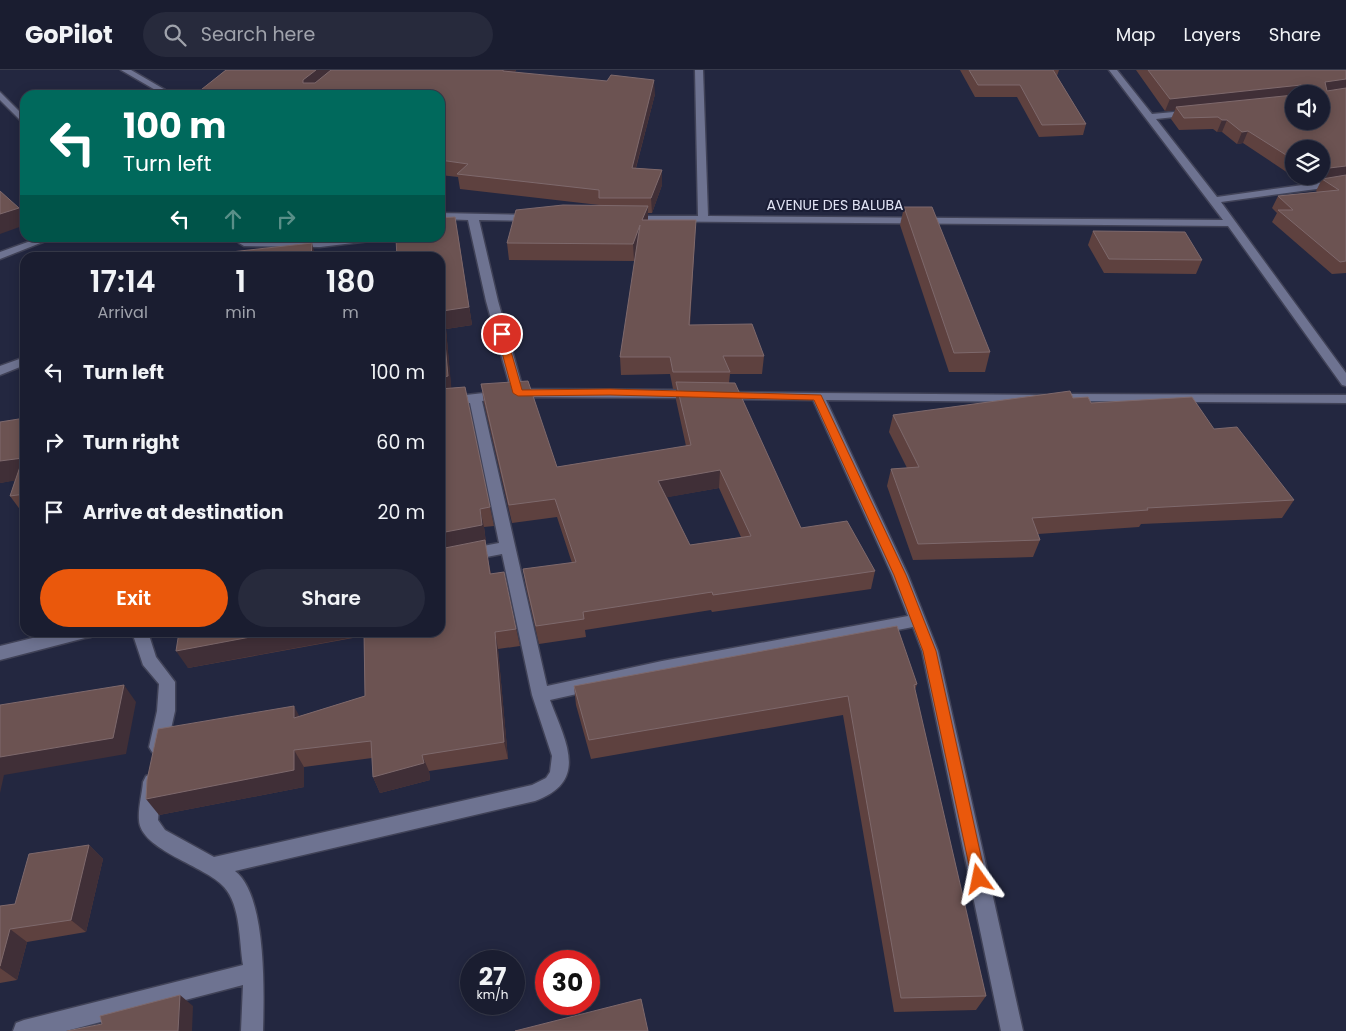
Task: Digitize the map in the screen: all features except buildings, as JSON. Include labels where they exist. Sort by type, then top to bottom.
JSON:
[{"type":"street","points":[[125,70],[161,90]]},
{"type":"street","points":[[699,70],[702,219]]},
{"type":"street","points":[[1113,70],[1214,200],[1346,382]]},
{"type":"street","points":[[0,95],[20,117]]},
{"type":"street","points":[[1148,117],[1206,111]]},
{"type":"street","points":[[1214,200],[1346,182]]},
{"type":"street","points":[[445,216],[543,218]]},
{"type":"street","points":[[473,218],[492,301],[518,393]]},
{"type":"street","name":"AVENUE DES BALUBA","points":[[613,218],[1230,223]]},
{"type":"street","points":[[0,256],[37,242]]},
{"type":"street","points":[[243,244],[320,244],[337,242]]},
{"type":"street","points":[[0,371],[20,363]]},
{"type":"street","points":[[445,401],[518,393],[610,392],[818,397],[1346,399]]},
{"type":"street","points":[[818,397],[900,575],[930,651],[1012,1031]]},
{"type":"street","points":[[213,867],[535,794],[552,784],[559,774],[561,756],[540,695],[475,398]]},
{"type":"street","points":[[445,559],[508,547]]},
{"type":"street","points":[[540,695],[662,668],[918,620]]},
{"type":"street","points":[[0,653],[65,637]]},
{"type":"street","points":[[142,637],[150,660],[167,682],[166,711],[149,796],[148,822],[158,836],[213,867],[231,880],[244,904],[254,972],[252,1031]]},
{"type":"street","points":[[24,1031],[254,972]]},
{"type":"route","points":[[502,334],[518,393],[610,392],[818,397],[900,575],[930,651],[979,879]]}]
